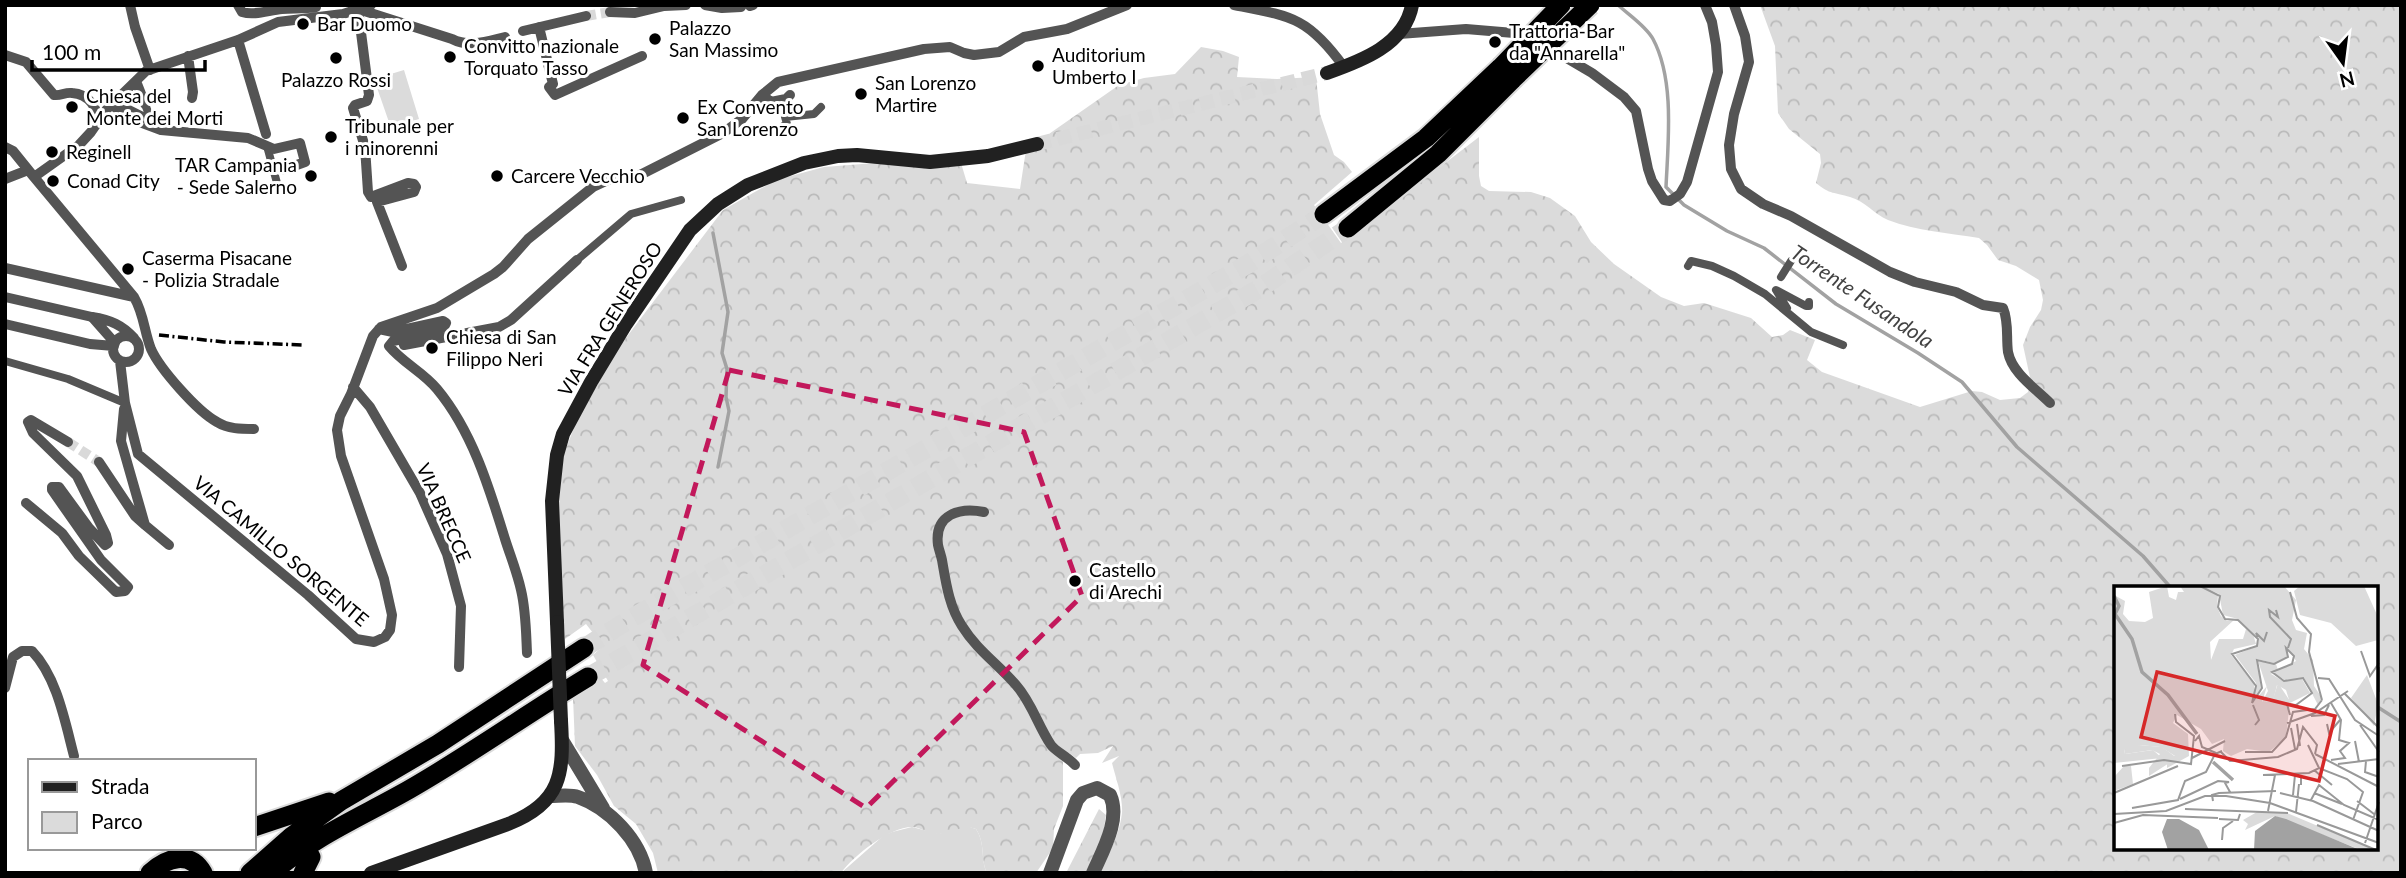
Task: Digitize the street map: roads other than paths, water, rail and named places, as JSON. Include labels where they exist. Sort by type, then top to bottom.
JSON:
[{"type":"highway","points":[[1348,228],[1438,154],[1561,5]]},
{"type":"highway","points":[[1324,214],[1426,138],[1590,5]]},
{"type":"highway","points":[[250,873],[292,836],[359,790],[438,744],[584,648]]},
{"type":"highway","points":[[272,873],[303,848],[410,789],[588,677]]},
{"type":"highway","points":[[290,873],[307,865],[394,808],[410,789]]},
{"type":"highway","points":[[256,826],[359,790]]},
{"type":"highway","points":[[135,873],[149,858],[168,850]]},
{"type":"highway","points":[[150,873],[170,859],[185,857],[195,863],[203,873]]},
{"type":"main road","points":[[1327,73],[1385,46],[1405,25],[1412,5]]},
{"type":"main road","name":"VIA FRA GENEROSO","points":[[550,796],[562,761],[552,501],[555,466],[563,434],[591,382],[626,324],[690,230],[718,204],[748,185],[804,163],[857,155],[930,162],[988,156],[1037,144]]},
{"type":"main road","points":[[371,873],[528,816],[550,796]]},
{"type":"street","points":[[5,55],[26,62],[52,94],[79,95],[94,104],[112,104],[127,108],[150,120],[145,104],[143,75],[130,5]]},
{"type":"street","points":[[238,5],[248,14],[343,14],[371,5]]},
{"type":"street","points":[[610,12],[635,13],[664,6],[686,5]]},
{"type":"street","points":[[705,5],[722,8],[748,6]]},
{"type":"street","points":[[379,329],[446,303],[503,267],[528,239],[593,187],[608,180],[636,177],[723,133],[742,119],[769,88],[786,79],[924,49],[950,47],[974,55],[999,52],[1024,37],[1067,29],[1127,5]]},
{"type":"street","points":[[1234,5],[1298,20],[1327,44],[1344,67]]},
{"type":"street","points":[[1399,34],[1466,29],[1526,34],[1591,73],[1623,97],[1636,111],[1652,181],[1664,200],[1677,195],[1687,183],[1718,72],[1714,33],[1705,5]]},
{"type":"street","points":[[1734,5],[1745,36],[1749,62],[1734,114],[1729,157],[1735,181],[1745,193],[1890,272],[1915,282],[1956,292],[1983,305],[2001,307],[2007,321],[2011,363],[2050,403]]},
{"type":"street","points":[[5,180],[31,174],[79,145],[112,104],[143,75],[238,40],[284,12],[316,6]]},
{"type":"street","points":[[358,9],[369,97],[367,101],[353,108],[365,147],[368,192],[371,197],[410,183],[416,187],[414,192],[377,202],[402,266]]},
{"type":"street","points":[[358,9],[460,43],[477,43],[505,37]]},
{"type":"street","points":[[523,31],[586,16]]},
{"type":"street","points":[[539,27],[551,92],[642,56]]},
{"type":"street","points":[[238,40],[266,134]]},
{"type":"street","points":[[188,57],[194,92],[192,99]]},
{"type":"street","points":[[762,95],[771,102],[786,99],[790,95]]},
{"type":"street","points":[[94,104],[98,123]]},
{"type":"street","points":[[112,104],[129,118],[161,130],[248,138],[277,149],[300,143],[305,162],[283,170]]},
{"type":"street","points":[[773,132],[787,124],[785,117],[814,114],[821,107]]},
{"type":"street","points":[[267,146],[277,183]]},
{"type":"street","points":[[5,147],[13,151],[134,297],[143,315],[146,331],[141,344]]},
{"type":"street","points":[[402,340],[406,345],[499,327],[511,320],[631,214],[681,200]]},
{"type":"street","points":[[1688,266],[1691,261],[1712,266],[1734,276],[1765,294],[1798,323],[1843,345]]},
{"type":"street","points":[[1781,277],[1791,261]]},
{"type":"street","points":[[5,268],[134,297]]},
{"type":"street","points":[[1809,302],[1809,306],[1806,306],[1779,290],[1776,291],[1790,311],[1815,330],[1814,333]]},
{"type":"street","points":[[515,324],[542,299],[540,293]]},
{"type":"street","points":[[5,297],[111,320],[123,326],[215,422],[234,429],[254,429]]},
{"type":"street","points":[[92,317],[119,353]]},
{"type":"street","points":[[379,329],[393,332],[443,321],[446,323],[444,327],[393,341],[389,346],[437,389],[467,436],[494,504],[521,589],[526,618],[527,653]]},
{"type":"street","points":[[5,324],[119,353]]},
{"type":"street","name":"VIA CAMILLO SORGENTE","points":[[141,344],[136,358],[119,353],[125,402],[138,454],[356,639],[361,642],[374,642],[386,637],[392,615],[384,579],[341,456],[337,430],[368,346],[379,329]]},
{"type":"street","points":[[119,353],[125,337],[141,344]]},
{"type":"street","points":[[5,361],[68,379],[125,402],[121,441],[145,525]]},
{"type":"street","name":"VIA BRECCE","points":[[353,387],[370,407],[420,493],[447,555],[461,606],[459,667]]},
{"type":"street","points":[[26,503],[62,533],[79,556],[116,592],[125,591],[128,587],[101,560],[52,490],[52,486],[59,487],[105,545],[108,543],[106,535],[77,476],[33,433],[28,422],[31,420],[68,442]]},
{"type":"street","points":[[99,462],[135,516],[169,545]]},
{"type":"street","points":[[984,512],[963,509],[943,522],[937,543],[949,598],[973,643],[1024,696],[1052,748],[1067,755],[1075,765]]},
{"type":"street","points":[[5,688],[13,657],[22,651],[32,651],[55,693],[74,756]]},
{"type":"street","points":[[562,740],[595,798],[608,815]]},
{"type":"street","points":[[1050,873],[1077,800],[1083,793],[1097,788],[1110,795],[1114,810],[1112,826],[1093,873]]},
{"type":"street","points":[[550,796],[575,795],[617,822],[636,846],[644,861],[646,873]]},
{"type":"waterway","name":"Torrente Fusandola","points":[[1618,5],[1653,39],[1665,73],[1669,131],[1666,187],[1684,205],[1727,231],[1764,248],[1836,304],[1962,382],[2017,447],[2143,556],[2169,586]]},
{"type":"waterway","points":[[713,233],[728,312],[722,353],[727,369],[726,397],[729,411],[718,467]]},
{"type":"waterway","name":"Torrente Fusandola","points":[[2378,707],[2401,722]]},
{"type":"tunnel","points":[[586,16],[610,12]]},
{"type":"tunnel","points":[[1037,144],[1327,73]]},
{"type":"tunnel","points":[[584,648],[1248,264],[1324,214]]},
{"type":"tunnel","points":[[588,677],[1260,288],[1348,228]]},
{"type":"tunnel","points":[[68,442],[99,462]]},
{"type":"railway","points":[[159,335],[224,342],[304,345]]},
{"type":"place","name":"Bar Duomo","points":[[303,24]]},
{"type":"place","name":"Palazzo San Massimo","points":[[655,39]]},
{"type":"place","name":"Trattoria-Bar da \"Annarella\"","points":[[1495,42]]},
{"type":"place","name":"Convitto nazionale Torquato Tasso","points":[[450,57]]},
{"type":"place","name":"Palazzo Rossi","points":[[336,58]]},
{"type":"place","name":"Auditorium Umberto I","points":[[1038,66]]},
{"type":"place","name":"San Lorenzo Martire","points":[[861,94]]},
{"type":"place","name":"Chiesa del Monte dei Morti","points":[[72,107]]},
{"type":"place","name":"Ex Convento San Lorenzo","points":[[683,118]]},
{"type":"place","name":"Tribunale per i minorenni","points":[[331,137]]},
{"type":"place","name":"Reginell","points":[[52,152]]},
{"type":"place","name":"TAR Campania - Sede Salerno","points":[[311,176]]},
{"type":"place","name":"Carcere Vecchio","points":[[497,176]]},
{"type":"place","name":"Conad City","points":[[53,181]]},
{"type":"place","name":"Caserma Pisacane - Polizia Stradale","points":[[128,269]]},
{"type":"place","name":"Chiesa di San Filippo Neri","points":[[432,348]]},
{"type":"place","name":"Castello di Arechi","points":[[1075,581]]}]
